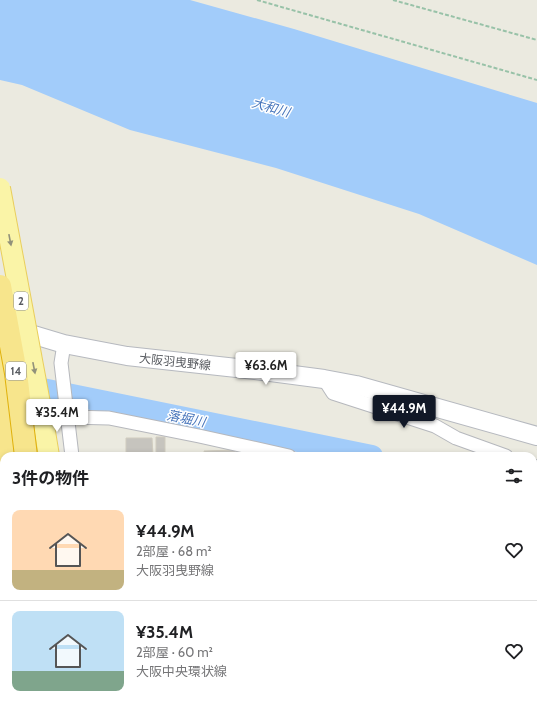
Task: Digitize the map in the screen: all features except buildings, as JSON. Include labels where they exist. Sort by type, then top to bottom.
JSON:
[{"type":"highway","name":"14","points":[[0,286],[16,373],[26,452]]},
{"type":"highway","points":[[0,331],[5,405],[6,452]]},
{"type":"main road","name":"2","points":[[0,188],[42,414],[47,452]]},
{"type":"main road","name":"大阪羽曳野線","points":[[0,325],[64,344],[127,356],[255,370],[324,379],[356,385],[537,436]]},
{"type":"street","points":[[64,344],[61,363],[72,452]]},
{"type":"street","points":[[324,379],[333,393],[435,426],[456,438],[495,452]]},
{"type":"street","points":[[67,412],[110,418],[271,452]]},
{"type":"path","points":[[257,0],[537,80]]},
{"type":"path","points":[[393,0],[537,40]]},
{"type":"water","name":"大和川","points":[[0,0],[190,0],[294,29],[537,103],[537,265],[419,214],[276,168],[130,130],[22,85],[0,80]]},
{"type":"waterway","name":"落堀川","points":[[18,384],[352,452]]}]
